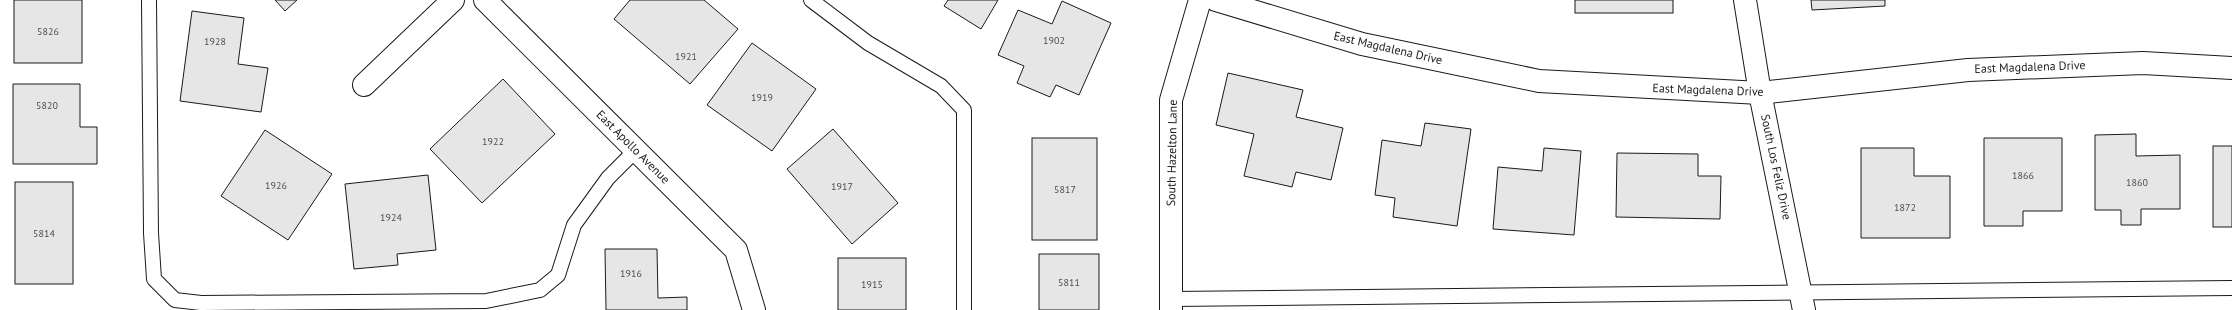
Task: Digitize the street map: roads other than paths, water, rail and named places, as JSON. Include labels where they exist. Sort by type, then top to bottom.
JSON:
[{"type":"street","points":[[364,85],[453,0]]},
{"type":"street","name":"East Apollo Avenue","points":[[485,0],[736,250],[754,310]]},
{"type":"street","name":"South Hazelton Lane","points":[[1171,304],[1171,100],[1200,0]]},
{"type":"street","name":"East Magdalena Drive","points":[[1216,0],[1362,44],[1539,82],[1760,93],[1968,70],[2143,63],[2232,68]]},
{"type":"street","name":"South Los Feliz Drive","points":[[1745,0],[1760,93],[1803,302]]},
{"type":"lane","points":[[149,0],[151,233],[154,279],[175,300],[201,303],[486,301],[540,290],[558,275],[574,225],[608,178],[636,150]]},
{"type":"lane","points":[[811,0],[868,43],[941,86],[964,110],[964,310]]},
{"type":"lane","points":[[1171,304],[1803,302],[2232,288]]}]
